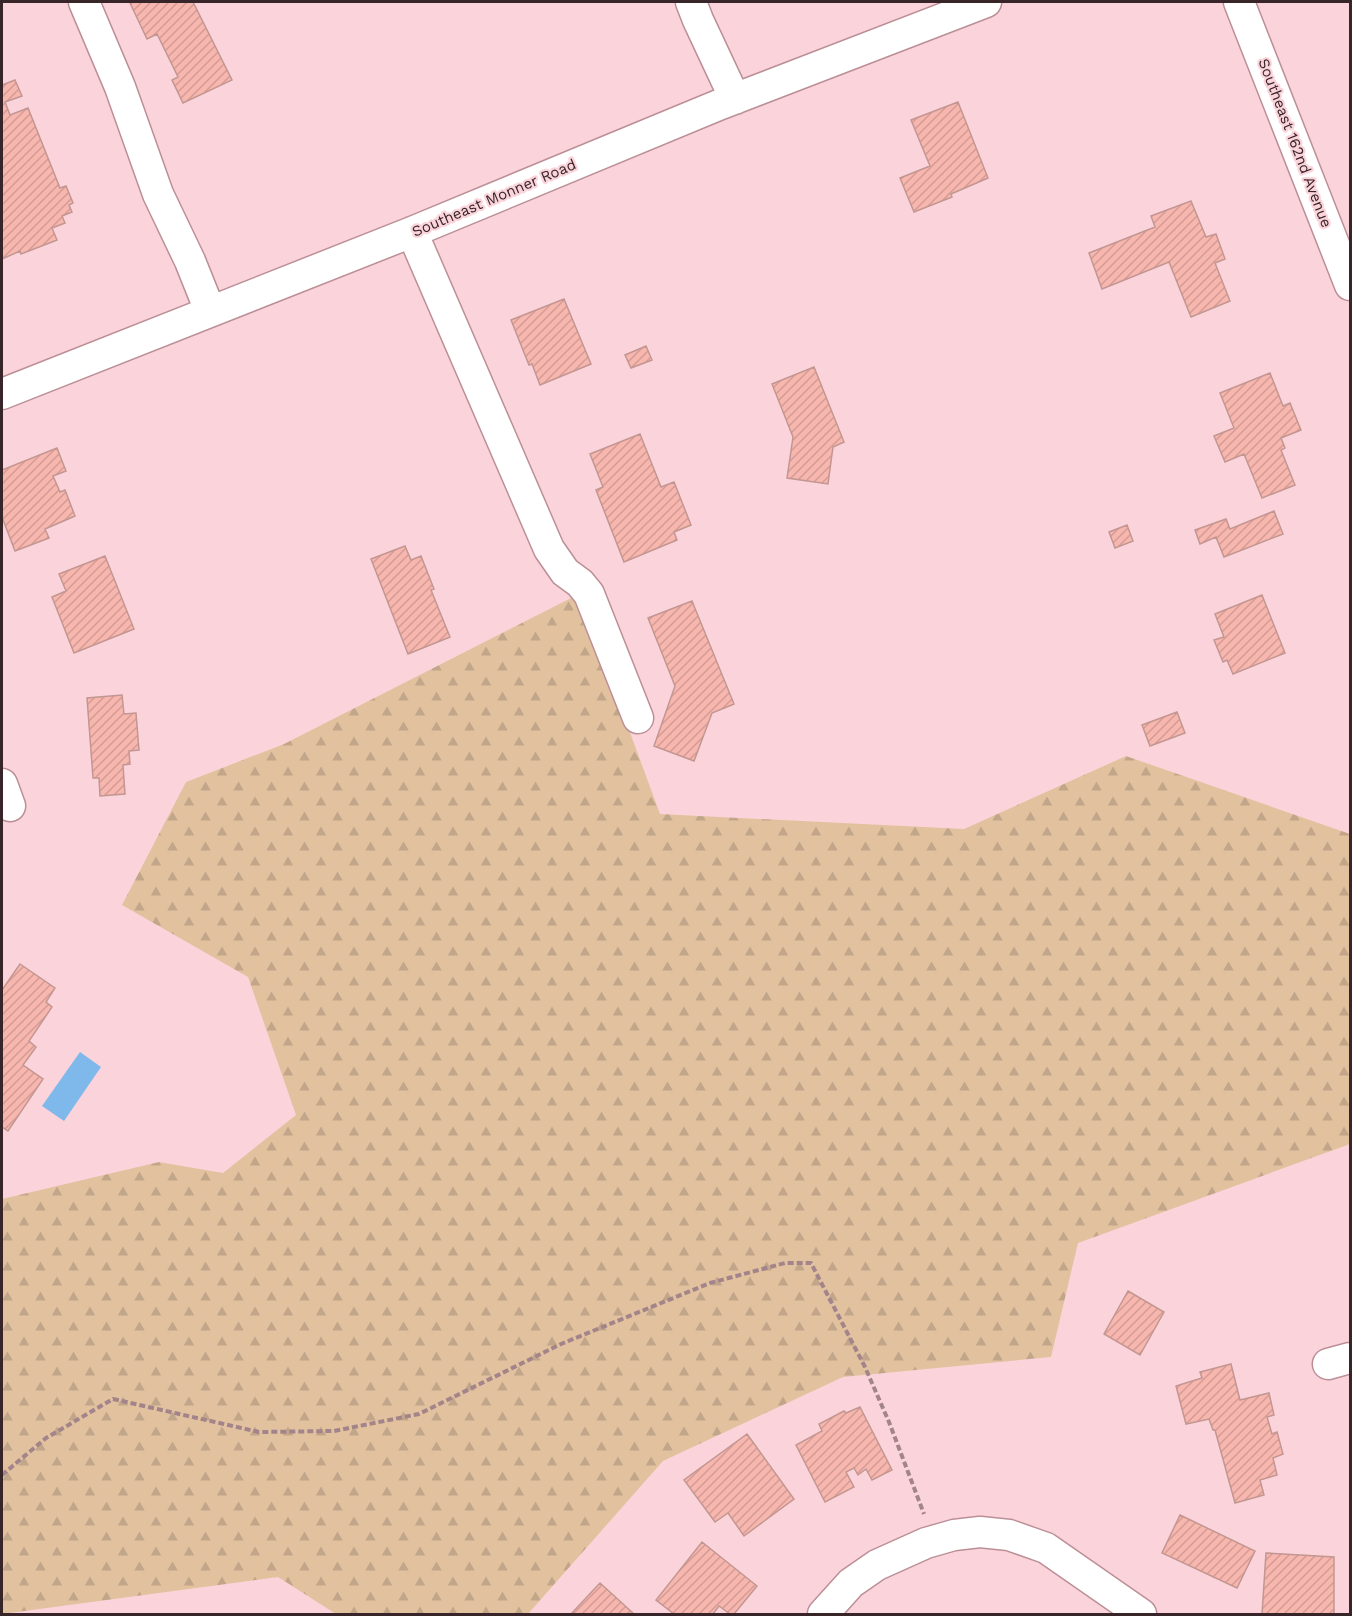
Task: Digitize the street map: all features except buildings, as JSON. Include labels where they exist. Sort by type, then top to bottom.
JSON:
[{"type":"street","points":[[84,2],[120,87],[158,194],[190,261],[210,311]]},
{"type":"street","points":[[691,2],[735,99]]},
{"type":"street","name":"Southeast Monner Road","points":[[2,394],[412,232],[538,178],[735,99],[986,2]]},
{"type":"street","name":"Southeast 162nd Avenue","points":[[1239,2],[1350,285]]},
{"type":"street","points":[[412,232],[549,549],[565,572],[580,583],[589,594],[638,718]]},
{"type":"street","points":[[823,1614],[851,1583],[877,1565],[926,1543],[954,1535],[980,1532],[1009,1534],[1047,1548],[1142,1614]]},
{"type":"path","points":[[2,1475],[46,1438],[113,1399],[258,1431],[334,1431],[419,1414],[561,1344],[710,1284],[785,1263],[811,1263],[865,1367],[889,1422],[925,1518],[918,1520],[926,1543]]},
{"type":"green space","points":[[579,594],[660,814],[964,829],[1126,756],[1350,834],[1350,1144],[1078,1243],[1051,1357],[843,1377],[663,1461],[528,1614],[336,1614],[278,1577],[2,1614],[2,1199],[159,1162],[223,1173],[296,1115],[248,977],[122,905],[186,782],[284,744]]},
{"type":"water","points":[[80,1052],[101,1067],[64,1121],[42,1106]]}]
